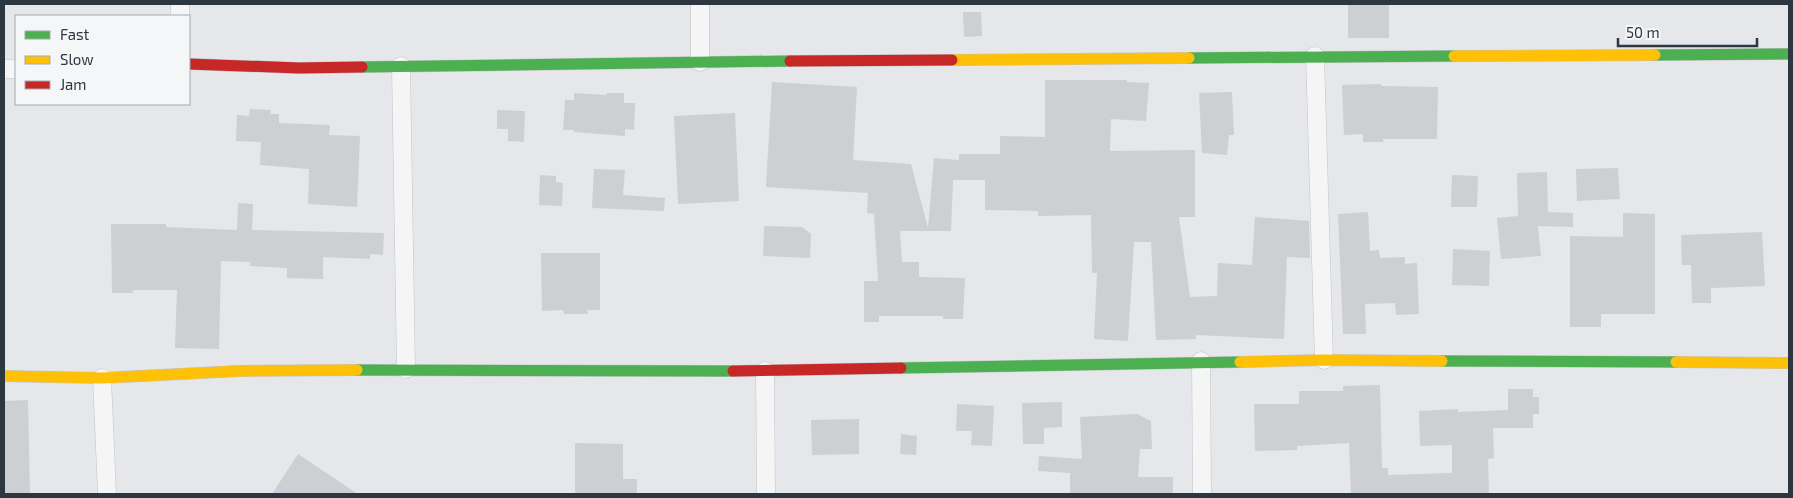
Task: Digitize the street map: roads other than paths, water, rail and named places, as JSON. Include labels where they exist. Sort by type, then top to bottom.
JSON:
[{"type":"street","points":[[700,4],[700,62]]},
{"type":"street","points":[[190,64],[299,68],[1315,56],[1789,54]]},
{"type":"street","points":[[1315,56],[1324,360]]},
{"type":"street","points":[[401,66],[406,369]]},
{"type":"street","points":[[4,376],[102,378],[239,371],[406,369],[765,371],[1324,360],[1789,363]]},
{"type":"street","points":[[1202,361],[1202,494]]},
{"type":"street","points":[[765,371],[766,494]]},
{"type":"street","points":[[102,378],[107,494]]}]
